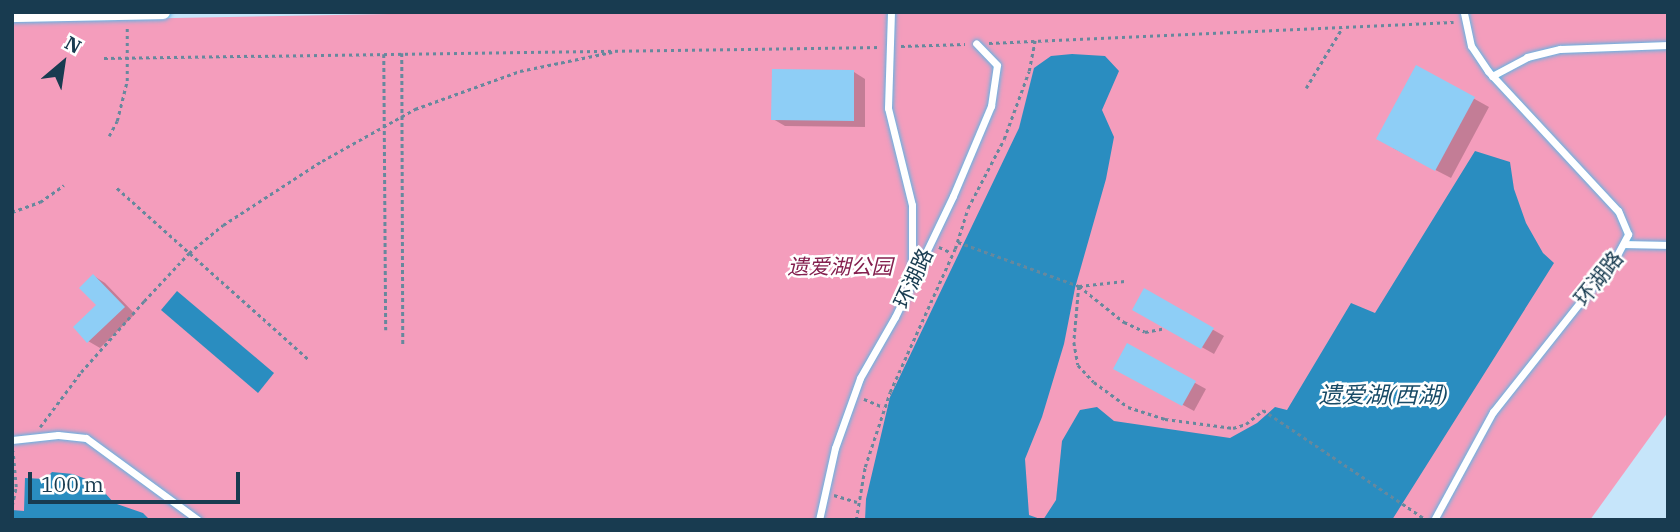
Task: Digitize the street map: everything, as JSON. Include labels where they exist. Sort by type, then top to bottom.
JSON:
[{"type":"street","points":[[12,15],[163,12]]},
{"type":"lane","points":[[891,12],[888,108],[912,205],[912,279]]},
{"type":"lane","name":"环湖路","points":[[1434,520],[1493,412],[1625,244],[1626,222],[1618,211],[1492,76],[1471,46],[1464,12]]},
{"type":"lane","name":"环湖路","points":[[819,520],[835,448],[854,395],[930,242],[991,106],[997,65],[976,43]]},
{"type":"lane","points":[[1492,76],[1527,57],[1560,49],[1668,45]]},
{"type":"lane","points":[[1625,244],[1668,245]]},
{"type":"lane","points":[[12,442],[58,435],[86,438],[198,520]]},
{"type":"path","points":[[109,136],[123,102],[128,57],[127,13]]},
{"type":"path","points":[[104,58],[889,47],[1465,22]]},
{"type":"path","points":[[1306,89],[1343,27]]},
{"type":"path","points":[[856,520],[857,502],[884,407],[915,331],[953,254],[968,208],[1004,139],[1033,58],[1035,41]]},
{"type":"path","points":[[32,439],[81,372],[189,253],[223,225],[323,160],[402,116],[520,71],[623,51]]},
{"type":"path","points":[[402,53],[403,346]]},
{"type":"path","points":[[384,54],[386,330]]},
{"type":"path","points":[[12,212],[40,202],[64,185]]},
{"type":"path","points":[[117,188],[309,359]]},
{"type":"path","points":[[930,242],[953,254]]},
{"type":"path","points":[[958,242],[1079,286],[1124,322],[1145,332],[1165,328]]},
{"type":"path","points":[[1079,286],[1125,281]]},
{"type":"path","points":[[1079,286],[1074,342],[1078,365],[1094,382],[1128,407],[1165,419],[1233,428],[1246,424],[1263,410],[1426,520]]},
{"type":"path","points":[[854,395],[884,407]]},
{"type":"path","points":[[12,442],[16,487],[12,506]]},
{"type":"path","points":[[825,492],[857,502]]},
{"type":"green space","name":"遗爱湖公园","points":[[497,12],[1668,12],[1668,412],[1590,520],[12,520],[12,21]]},
{"type":"water","points":[[1051,56],[1105,56],[1119,71],[1102,110],[1114,137],[1106,179],[1075,288],[1064,344],[1042,417],[1025,459],[1029,515],[1043,520],[865,520],[866,499],[890,397],[1019,128],[1034,68]]},
{"type":"water","name":"遗爱湖(西湖)","points":[[1475,151],[1510,162],[1514,189],[1526,223],[1543,253],[1554,263],[1392,520],[1043,520],[1056,500],[1062,441],[1080,410],[1097,407],[1114,421],[1230,438],[1257,423],[1275,407],[1287,410],[1351,303],[1375,313]]},
{"type":"water","points":[[177,291],[274,373],[258,393],[161,310]]},
{"type":"water","points":[[52,472],[73,474],[96,483],[114,503],[143,513],[150,520],[12,520],[12,510],[24,511],[25,478],[45,479]]},
{"type":"building","points":[[1416,65],[1475,97],[1435,171],[1376,139]]},
{"type":"building","points":[[772,69],[854,70],[854,121],[771,120]]},
{"type":"building","points":[[93,274],[125,307],[87,343],[73,327],[96,305],[79,288]]},
{"type":"building","points":[[1144,288],[1214,328],[1201,349],[1132,310]]},
{"type":"building","points":[[1127,343],[1196,381],[1182,406],[1113,369]]}]
